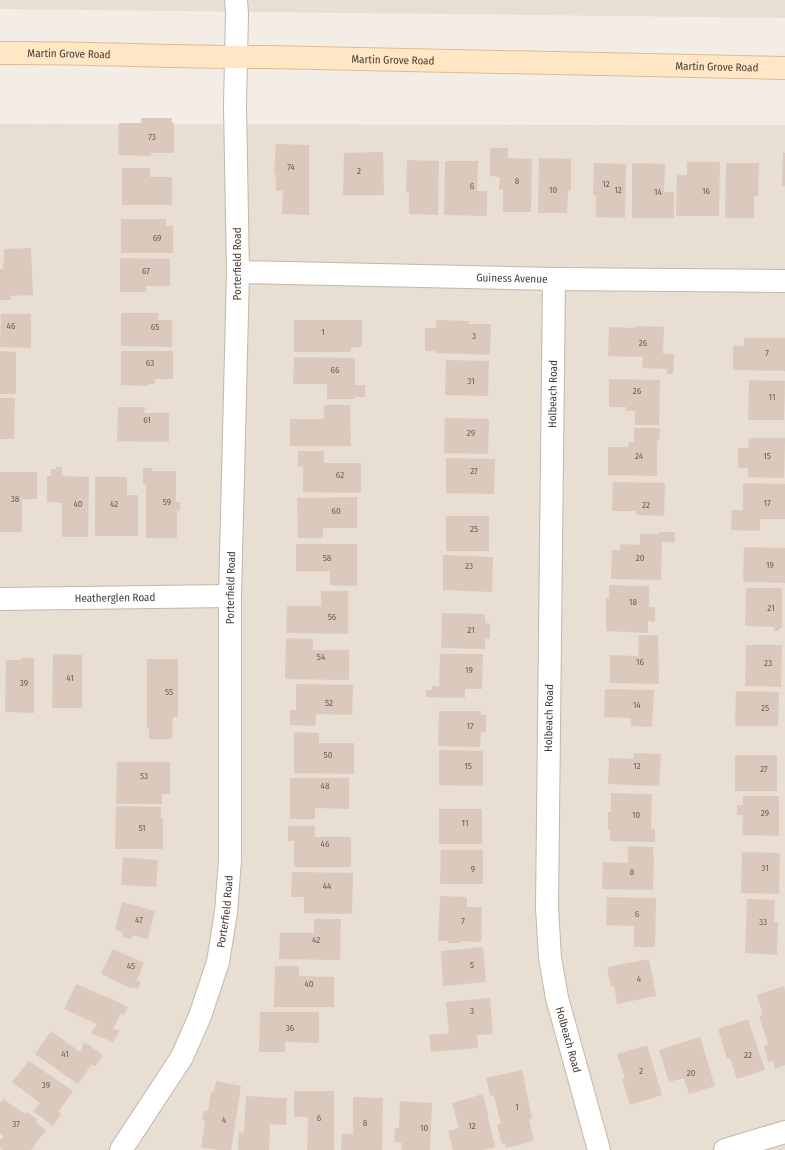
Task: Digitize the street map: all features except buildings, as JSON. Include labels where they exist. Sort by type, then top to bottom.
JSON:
[{"type":"main road","name":"Martin Grove Road","points":[[0,53],[44,52],[785,68]]},
{"type":"street","name":"Porterfield Road","points":[[121,1150],[182,1057],[200,1016],[218,962],[226,912],[230,860],[230,596],[238,272],[235,113],[236,0]]},
{"type":"street","name":"Guiness Avenue","points":[[238,272],[554,279],[785,281]]},
{"type":"street","name":"Holbeach Road","points":[[554,279],[546,908],[550,958],[557,998],[599,1150]]},
{"type":"street","name":"Heatherglen Road","points":[[0,599],[230,596]]},
{"type":"street","points":[[725,1150],[785,1132]]},
{"type":"shaded area","points":[[0,0],[785,0],[785,18],[0,9]]},
{"type":"shaded area","points":[[0,124],[785,125],[785,1150],[0,1150]]}]
